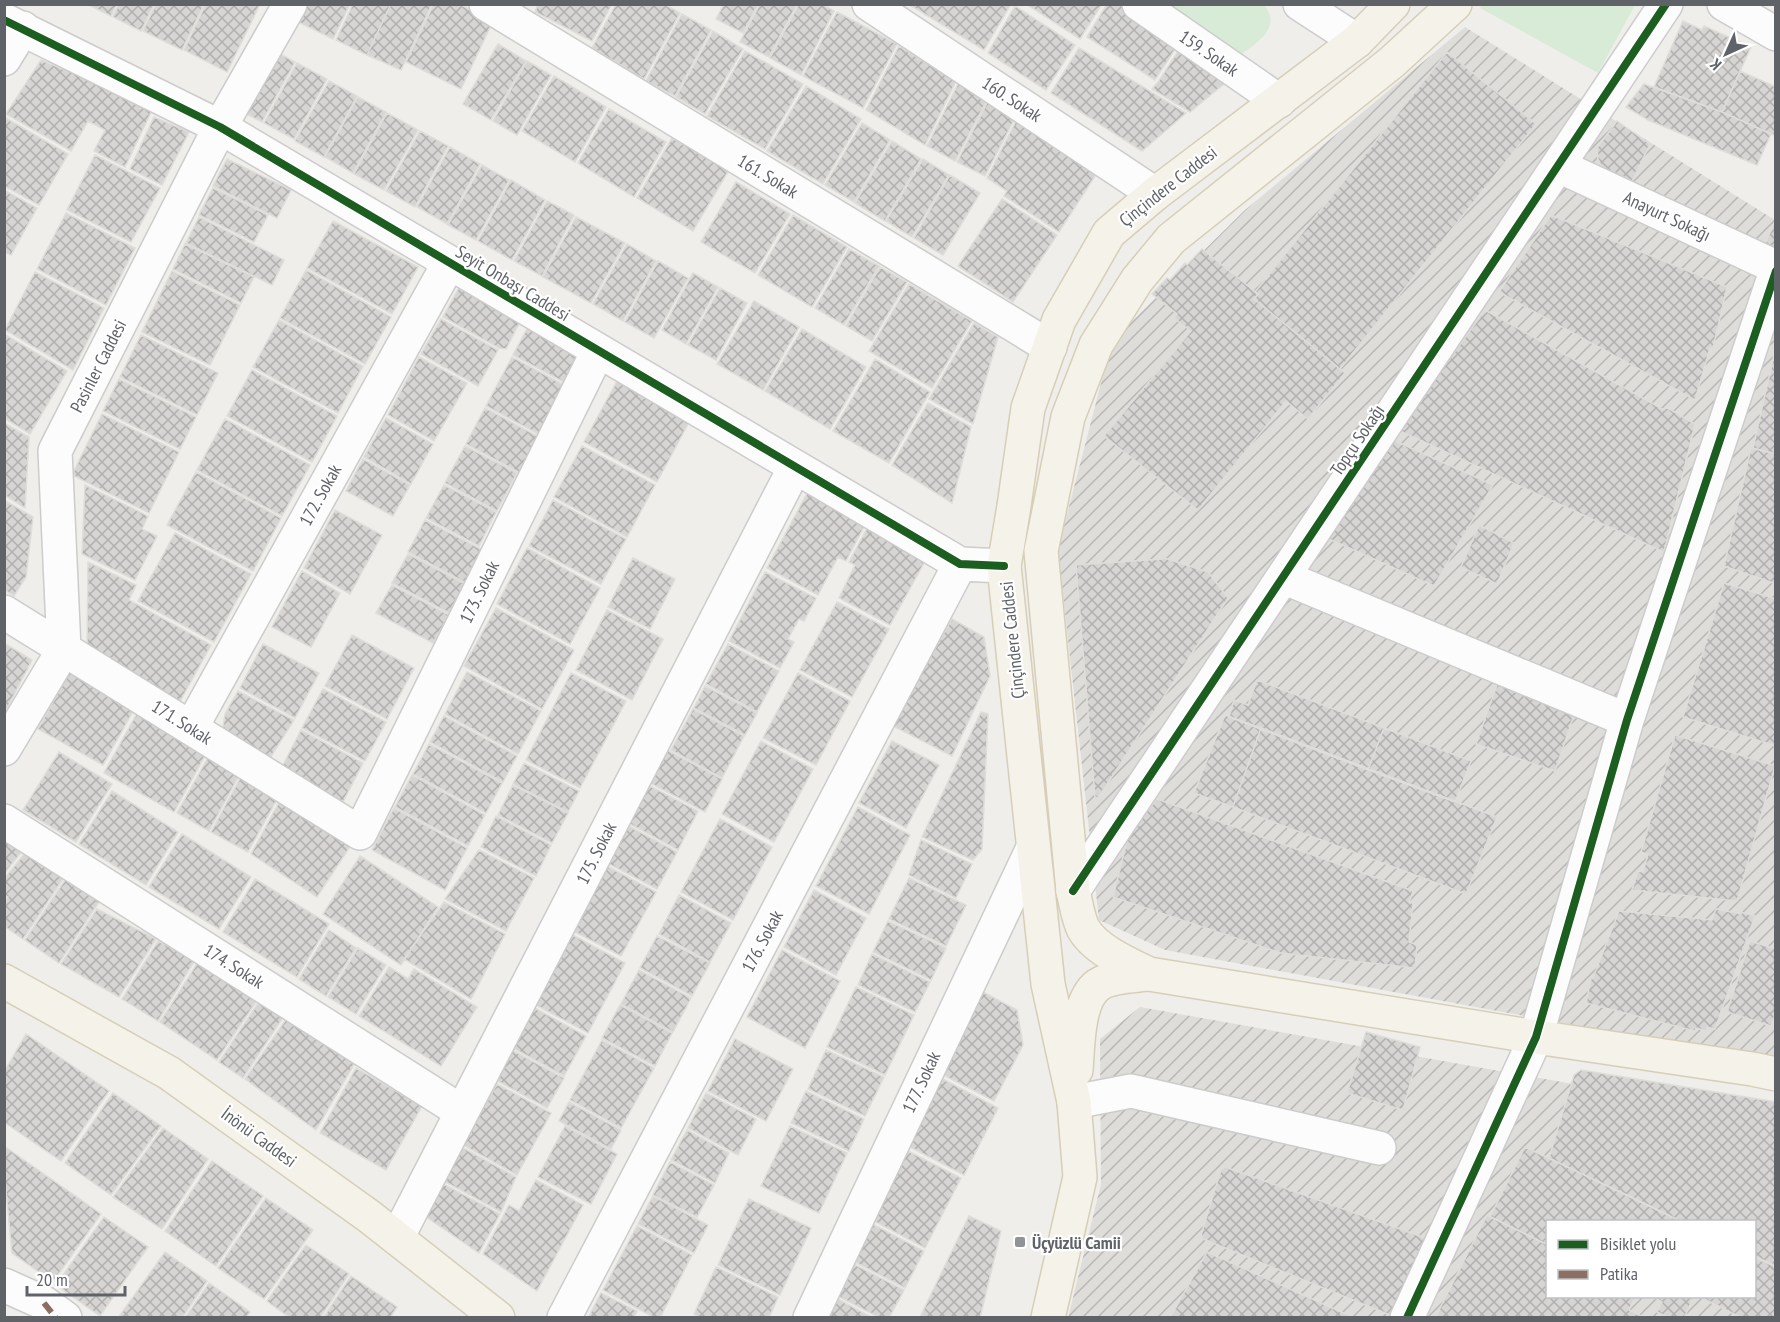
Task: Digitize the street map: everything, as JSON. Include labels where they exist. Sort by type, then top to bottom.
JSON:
[{"type":"main road","name":"Çinçindere Caddesi","points":[[1048,1317],[1080,1177],[1074,1102],[1048,984],[1004,566],[1028,408],[1059,320],[1109,233],[1155,194],[1356,41],[1393,4]]},
{"type":"main road","name":"Çinçindere Caddesi","points":[[1149,974],[1120,960],[1101,947],[1084,929],[1073,891],[1041,551],[1068,417],[1096,345],[1137,280],[1171,240],[1392,62],[1455,4]]},
{"type":"main road","points":[[1074,1102],[1079,1032],[1086,1001],[1098,985],[1115,979],[1149,974],[1776,1074]]},
{"type":"main road","name":"İnönü Caddesi","points":[[4,981],[169,1073],[397,1238],[498,1317]]},
{"type":"street","name":"Pasinler Caddesi","points":[[64,649],[55,451],[220,127],[290,4]]},
{"type":"street","name":"161. Sokak","points":[[486,4],[1050,347]]},
{"type":"street","name":"160. Sokak","points":[[869,4],[1155,194]]},
{"type":"street","name":"159. Sokak","points":[[1138,4],[1279,100]]},
{"type":"street","points":[[1300,4],[1356,41]]},
{"type":"street","name":"Topçu Sokağı","points":[[1073,891],[1666,4]]},
{"type":"street","points":[[1724,4],[1776,34]]},
{"type":"street","name":"Seyit Onbaşı Caddesi","points":[[14,24],[220,127],[960,564],[1004,566]]},
{"type":"street","points":[[4,59],[14,24]]},
{"type":"street","name":"Anayurt Sokağı","points":[[1559,166],[1776,269]]},
{"type":"street","name":"172. Sokak","points":[[191,728],[449,263]]},
{"type":"street","points":[[1407,1317],[1536,1037],[1627,720],[1776,269]]},
{"type":"street","name":"173. Sokak","points":[[360,833],[598,351]]},
{"type":"street","name":"175. Sokak","points":[[397,1238],[795,467]]},
{"type":"street","name":"176. Sokak","points":[[564,1317],[960,564]]},
{"type":"street","points":[[1283,577],[1627,720]]},
{"type":"street","name":"171. Sokak","points":[[4,612],[360,833]]},
{"type":"street","points":[[4,749],[64,649]]},
{"type":"street","name":"174. Sokak","points":[[4,821],[462,1112]]},
{"type":"street","name":"177. Sokak","points":[[810,1317],[1033,848]]},
{"type":"street","points":[[1074,1102],[1131,1091],[1379,1148]]},
{"type":"street","points":[[4,1285],[44,1303],[65,1317]]},
{"type":"shaded area","points":[[1465,27],[1775,220],[1775,1062],[1165,950],[1099,920],[1058,549],[1112,341],[1245,210]]},
{"type":"shaded area","points":[[1140,1007],[1775,1120],[1775,1317],[1068,1318],[1101,1184],[1100,1039]]},
{"type":"green space","points":[[1482,4],[1635,5],[1598,73],[1480,8]]},
{"type":"green space","points":[[1151,5],[1264,5],[1269,13],[1269,28],[1253,46],[1239,56]]},
{"type":"building","points":[[87,4],[117,4],[111,16]]},
{"type":"building","points":[[119,4],[154,4],[141,31],[113,17]]},
{"type":"building","points":[[156,4],[204,4],[182,50],[143,31]]},
{"type":"building","points":[[206,4],[260,4],[227,72],[184,50]]},
{"type":"building","points":[[297,4],[350,4],[333,39],[290,18]]},
{"type":"building","points":[[353,4],[391,4],[367,55],[336,40]]},
{"type":"building","points":[[391,4],[432,4],[401,70],[367,55]]},
{"type":"building","points":[[434,4],[459,4],[493,21],[461,89],[406,62]]},
{"type":"building","points":[[538,4],[612,4],[592,41],[535,12]]},
{"type":"building","points":[[616,4],[664,4],[680,13],[644,79],[592,48]]},
{"type":"building","points":[[724,4],[758,4],[743,33],[716,19]]},
{"type":"building","points":[[760,4],[797,4],[769,57],[740,42]]},
{"type":"building","points":[[799,4],[822,4],[834,11],[801,75],[770,58]]},
{"type":"building","points":[[908,4],[1011,4],[984,50]]},
{"type":"building","points":[[1026,4],[1102,4],[1080,39]]},
{"type":"building","points":[[1107,4],[1126,4],[1181,40],[1155,80],[1087,37]]},
{"type":"building","points":[[1015,6],[1075,45],[1046,90],[988,53]]},
{"type":"building","points":[[837,12],[897,44],[863,108],[803,76]]},
{"type":"building","points":[[682,14],[711,30],[675,96],[646,81]]},
{"type":"building","points":[[1683,21],[1702,30],[1704,26],[1751,47],[1722,112],[1654,87]]},
{"type":"building","points":[[713,31],[743,49],[705,114],[676,97]]},
{"type":"building","points":[[1184,42],[1236,74],[1190,112],[1152,89]]},
{"type":"building","points":[[498,44],[526,61],[491,120],[463,104]]},
{"type":"building","points":[[899,46],[956,81],[925,145],[866,110]]},
{"type":"building","points":[[267,47],[295,62],[262,122],[233,107]]},
{"type":"building","points":[[1079,48],[1186,113],[1142,151],[1051,93]]},
{"type":"building","points":[[745,51],[803,84],[765,149],[707,116]]},
{"type":"building","points":[[1447,52],[1536,124],[1340,369],[1254,299],[1258,294],[1255,292]]},
{"type":"building","points":[[41,60],[154,106],[125,167],[94,151],[105,130],[88,121],[71,151],[6,114]]},
{"type":"building","points":[[527,61],[551,75],[517,135],[493,121]]},
{"type":"building","points":[[297,63],[327,79],[294,139],[264,123]]},
{"type":"building","points":[[1740,71],[1776,87],[1776,136],[1722,112]]},
{"type":"building","points":[[554,76],[606,107],[575,162],[522,131]]},
{"type":"building","points":[[329,81],[357,96],[324,157],[295,141]]},
{"type":"building","points":[[959,82],[987,100],[955,161],[927,146]]},
{"type":"building","points":[[1644,84],[1722,112],[1771,134],[1757,165],[1648,120],[1626,107]]},
{"type":"building","points":[[806,86],[861,119],[823,184],[767,151]]},
{"type":"building","points":[[358,97],[386,112],[353,173],[325,157]]},
{"type":"building","points":[[988,101],[1015,118],[985,176],[957,162]]},
{"type":"building","points":[[609,109],[666,142],[634,197],[578,163]]},
{"type":"building","points":[[387,113],[418,130],[384,190],[354,174]]},
{"type":"building","points":[[4,117],[68,154],[39,205],[4,186]]},
{"type":"building","points":[[154,117],[189,132],[162,185],[130,169]]},
{"type":"building","points":[[1017,119],[1097,173],[1059,232],[1004,196],[1007,191],[987,178]]},
{"type":"building","points":[[1617,121],[1650,144],[1632,181],[1601,166],[1598,159],[1597,148]]},
{"type":"building","points":[[862,123],[890,140],[854,202],[825,185]]},
{"type":"building","points":[[420,131],[448,146],[415,207],[386,191]]},
{"type":"building","points":[[672,138],[729,170],[693,231],[637,198]]},
{"type":"building","points":[[892,141],[921,159],[885,221],[855,203]]},
{"type":"building","points":[[450,147],[480,164],[447,224],[417,207]]},
{"type":"building","points":[[95,155],[160,188],[131,242],[67,210]]},
{"type":"building","points":[[227,159],[291,190],[277,218],[213,186]]},
{"type":"building","points":[[923,159],[949,175],[912,237],[886,221]]},
{"type":"building","points":[[482,165],[509,180],[476,240],[448,225]]},
{"type":"building","points":[[950,175],[980,193],[943,255],[914,238]]},
{"type":"building","points":[[511,180],[545,200],[512,260],[478,241]]},
{"type":"building","points":[[736,182],[790,214],[755,273],[701,242]]},
{"type":"building","points":[[213,188],[268,215],[254,242],[199,215]]},
{"type":"building","points":[[4,190],[37,208],[11,255],[4,252]]},
{"type":"building","points":[[1002,199],[1057,235],[1013,302],[958,266]]},
{"type":"building","points":[[547,201],[574,215],[542,276],[514,261]]},
{"type":"building","points":[[66,213],[135,248],[106,305],[37,269]]},
{"type":"building","points":[[793,215],[847,247],[812,307],[758,275]]},
{"type":"building","points":[[1551,215],[1727,287],[1713,348],[1710,348],[1695,400],[1499,292]]},
{"type":"building","points":[[199,217],[284,260],[272,285],[186,243]]},
{"type":"building","points":[[576,217],[625,243],[591,303],[543,277]]},
{"type":"building","points":[[1776,219],[1776,251],[1765,244]]},
{"type":"building","points":[[333,221],[418,267],[392,314],[307,268]]},
{"type":"building","points":[[185,244],[254,277],[241,303],[173,269]]},
{"type":"building","points":[[627,244],[656,261],[623,321],[593,304]]},
{"type":"building","points":[[849,249],[879,266],[844,325],[815,308]]},
{"type":"building","points":[[1202,249],[1258,294],[1254,299],[1345,373],[1308,419],[1286,401],[1198,510],[1104,436],[1191,331],[1174,318],[1177,314],[1152,294],[1167,278],[1170,280],[1185,263],[1187,265]]},
{"type":"building","points":[[658,261],[688,278],[654,338],[625,322]]},
{"type":"building","points":[[880,267],[907,282],[872,341],[846,326]]},
{"type":"building","points":[[306,270],[391,317],[365,364],[280,318]]},
{"type":"building","points":[[172,271],[240,305],[210,365],[142,332]]},
{"type":"building","points":[[35,272],[104,308],[73,370],[5,330]]},
{"type":"building","points":[[693,273],[718,287],[686,344],[662,330]]},
{"type":"building","points":[[463,280],[524,314],[506,349],[499,348],[443,317]]},
{"type":"building","points":[[909,284],[972,321],[932,388],[869,351]]},
{"type":"building","points":[[720,288],[747,303],[716,360],[688,345]]},
{"type":"building","points":[[754,301],[799,327],[763,390],[717,364]]},
{"type":"building","points":[[1485,310],[1664,410],[1666,407],[1695,424],[1664,552],[1398,430]]},
{"type":"building","points":[[441,319],[498,350],[478,386],[421,354]]},
{"type":"building","points":[[279,320],[363,366],[338,413],[253,367]]},
{"type":"building","points":[[974,323],[998,337],[973,424],[929,399]]},
{"type":"building","points":[[528,327],[584,357],[569,385],[513,355]]},
{"type":"building","points":[[802,329],[866,367],[830,429],[765,391]]},
{"type":"building","points":[[4,334],[67,371],[30,434],[4,418]]},
{"type":"building","points":[[141,335],[218,373],[197,415],[120,377]]},
{"type":"building","points":[[1776,346],[1776,454],[1753,448]]},
{"type":"building","points":[[419,357],[467,383],[434,441],[388,415]]},
{"type":"building","points":[[512,357],[568,387],[542,436],[486,406]]},
{"type":"building","points":[[875,359],[930,392],[889,463],[833,431]]},
{"type":"building","points":[[252,370],[337,416],[312,462],[227,416]]},
{"type":"building","points":[[622,372],[695,411],[657,482],[584,442]]},
{"type":"building","points":[[119,379],[196,417],[180,449],[103,411]]},
{"type":"building","points":[[928,403],[971,427],[952,503],[892,465]]},
{"type":"building","points":[[485,408],[541,438],[522,474],[466,444]]},
{"type":"building","points":[[102,414],[179,452],[149,513],[72,475]]},
{"type":"building","points":[[386,418],[433,444],[411,484],[364,457]]},
{"type":"building","points":[[225,419],[310,465],[282,516],[197,470]]},
{"type":"building","points":[[4,423],[29,437],[25,508],[4,495]]},
{"type":"building","points":[[1393,440],[1493,485],[1434,586],[1327,538]]},
{"type":"building","points":[[465,446],[517,473],[497,511],[445,483]]},
{"type":"building","points":[[582,446],[655,485],[627,537],[554,497]]},
{"type":"building","points":[[1751,448],[1776,454],[1776,584],[1724,566]]},
{"type":"building","points":[[363,459],[410,485],[393,516],[346,491]]},
{"type":"building","points":[[196,472],[281,518],[253,571],[167,525]]},
{"type":"building","points":[[85,485],[148,516],[142,529],[157,536],[135,580],[82,554]]},
{"type":"building","points":[[444,485],[496,512],[479,546],[426,518]]},
{"type":"building","points":[[810,488],[868,519],[846,561],[838,557],[818,595],[767,568]]},
{"type":"building","points":[[4,500],[33,517],[26,577],[14,596],[4,590]]},
{"type":"building","points":[[553,500],[626,539],[601,584],[529,546]]},
{"type":"building","points":[[335,510],[382,535],[350,594],[304,568]]},
{"type":"building","points":[[425,520],[483,550],[466,583],[408,552]]},
{"type":"building","points":[[871,521],[930,552],[890,625],[839,598],[855,565],[849,562]]},
{"type":"building","points":[[1479,525],[1514,543],[1497,584],[1461,567]]},
{"type":"building","points":[[175,533],[251,574],[214,642],[138,601]]},
{"type":"building","points":[[527,548],[600,588],[570,644],[497,604]]},
{"type":"building","points":[[408,554],[465,584],[449,613],[392,583]]},
{"type":"building","points":[[1161,557],[1208,572],[1228,598],[1098,798],[1095,797],[1076,565],[1162,559]]},
{"type":"building","points":[[633,558],[675,579],[650,629],[608,607]]},
{"type":"building","points":[[88,562],[136,585],[129,600],[211,645],[178,705],[87,649]]},
{"type":"building","points":[[302,571],[340,593],[311,647],[272,627]]},
{"type":"building","points":[[765,572],[816,598],[804,621],[799,619],[788,639],[794,642],[780,668],[729,641]]},
{"type":"building","points":[[1724,583],[1776,599],[1776,746],[1683,717]]},
{"type":"building","points":[[392,585],[449,615],[433,643],[376,613]]},
{"type":"building","points":[[837,602],[889,629],[852,697],[800,670]]},
{"type":"building","points":[[496,608],[574,650],[542,709],[464,666]]},
{"type":"building","points":[[607,610],[663,639],[632,700],[576,670]]},
{"type":"building","points":[[952,619],[984,637],[990,676],[952,756],[891,725]]},
{"type":"building","points":[[352,635],[414,668],[387,719],[325,686]]},
{"type":"building","points":[[4,643],[32,660],[5,712],[4,711]]},
{"type":"building","points":[[263,644],[319,673],[295,718],[240,688]]},
{"type":"building","points":[[728,644],[779,671],[757,712],[706,684]]},
{"type":"building","points":[[76,661],[141,697],[103,765],[38,729]]},
{"type":"building","points":[[1502,671],[1577,706],[1555,771],[1476,744]]},
{"type":"building","points":[[467,672],[541,711],[518,754],[445,714]]},
{"type":"building","points":[[571,673],[626,701],[580,788],[526,760]]},
{"type":"building","points":[[798,673],[850,701],[816,765],[763,738]]},
{"type":"building","points":[[1257,680],[1384,728],[1368,770],[1229,717],[1234,700],[1248,705]]},
{"type":"building","points":[[705,686],[757,713],[745,735],[694,708]]},
{"type":"building","points":[[323,689],[386,722],[365,761],[302,728]]},
{"type":"building","points":[[238,691],[294,720],[267,763],[222,733],[225,714]]},
{"type":"building","points":[[141,706],[211,745],[174,812],[104,773]]},
{"type":"building","points":[[693,709],[744,736],[722,778],[671,750]]},
{"type":"building","points":[[981,712],[988,714],[982,849],[973,860],[922,837]]},
{"type":"building","points":[[1225,715],[1261,728],[1233,807],[1194,793]]},
{"type":"building","points":[[444,716],[517,756],[503,782],[430,742]]},
{"type":"building","points":[[1261,728],[1497,817],[1466,894],[1233,807]]},
{"type":"building","points":[[1384,728],[1471,761],[1455,802],[1368,770]]},
{"type":"building","points":[[301,730],[363,763],[343,802],[281,769]]},
{"type":"building","points":[[1675,735],[1775,766],[1737,901],[1632,890],[1638,871],[1643,872],[1648,854],[1641,852]]},
{"type":"building","points":[[761,741],[813,769],[774,842],[722,814]]},
{"type":"building","points":[[892,741],[939,765],[906,828],[859,803]]},
{"type":"building","points":[[429,744],[502,783],[486,813],[413,774]]},
{"type":"building","points":[[667,750],[722,779],[705,812],[650,783]]},
{"type":"building","points":[[59,752],[112,784],[76,842],[23,810]]},
{"type":"building","points":[[211,752],[242,770],[209,831],[177,813]]},
{"type":"building","points":[[524,763],[579,791],[568,812],[513,784]]},
{"type":"building","points":[[244,771],[281,792],[248,852],[211,832]]},
{"type":"building","points":[[412,775],[485,815],[468,846],[395,807]]},
{"type":"building","points":[[513,785],[568,813],[552,843],[498,815]]},
{"type":"building","points":[[648,785],[698,811],[678,850],[628,823]]},
{"type":"building","points":[[112,791],[178,832],[146,885],[79,844]]},
{"type":"building","points":[[284,793],[355,839],[317,897],[251,854]]},
{"type":"building","points":[[1157,799],[1413,891],[1409,902],[1413,903],[1409,942],[1417,945],[1415,968],[1281,953],[1113,897],[1129,833]]},
{"type":"building","points":[[858,807],[910,835],[869,914],[816,886]]},
{"type":"building","points":[[394,808],[467,848],[445,890],[372,850]]},
{"type":"building","points":[[496,816],[551,845],[536,876],[481,847]]},
{"type":"building","points":[[720,819],[772,847],[733,920],[681,892]]},
{"type":"building","points":[[627,825],[677,852],[657,889],[607,863]]},
{"type":"building","points":[[4,834],[26,846],[4,874]]},
{"type":"building","points":[[182,834],[251,877],[219,929],[149,887]]},
{"type":"building","points":[[921,840],[972,864],[956,898],[909,875]]},
{"type":"building","points":[[29,848],[69,870],[23,939],[4,926],[4,902],[8,897],[4,895],[4,879]]},
{"type":"building","points":[[479,850],[534,878],[506,931],[445,899]]},
{"type":"building","points":[[360,856],[438,907],[401,965],[323,914]]},
{"type":"building","points":[[605,865],[656,892],[621,956],[571,930]]},
{"type":"building","points":[[69,874],[103,896],[59,963],[25,940]]},
{"type":"building","points":[[909,878],[966,905],[946,946],[889,919]]},
{"type":"building","points":[[255,879],[329,924],[297,977],[223,932]]},
{"type":"building","points":[[814,890],[866,918],[836,975],[784,947]]},
{"type":"building","points":[[679,895],[731,923],[710,962],[659,934]]},
{"type":"building","points":[[444,902],[505,934],[471,999],[404,959]]},
{"type":"building","points":[[97,909],[156,939],[119,997],[61,964]]},
{"type":"building","points":[[1716,909],[1755,916],[1715,1029],[1707,1027],[1706,1031],[1696,1028],[1695,1031],[1586,1003],[1591,978],[1593,978],[1619,911],[1712,920]]},
{"type":"building","points":[[888,921],[946,948],[931,980],[873,952]]},
{"type":"building","points":[[329,930],[356,948],[326,996],[299,979]]},
{"type":"building","points":[[569,933],[625,963],[588,1033],[532,1003]]},
{"type":"building","points":[[657,936],[710,963],[692,996],[640,968]]},
{"type":"building","points":[[158,941],[195,960],[158,1021],[122,999]]},
{"type":"building","points":[[1750,941],[1776,949],[1776,1012],[1771,1026],[1727,1012]]},
{"type":"building","points":[[358,948],[386,965],[356,1014],[328,997]]},
{"type":"building","points":[[782,950],[840,981],[805,1048],[747,1017]]},
{"type":"building","points":[[872,954],[930,982],[915,1012],[858,985]]},
{"type":"building","points":[[198,962],[260,996],[217,1060],[160,1022]]},
{"type":"building","points":[[389,967],[408,979],[414,969],[477,1007],[441,1066],[359,1016]]},
{"type":"building","points":[[639,970],[691,998],[673,1032],[621,1004]]},
{"type":"building","points":[[856,987],[914,1015],[885,1075],[827,1047]]},
{"type":"building","points":[[983,992],[1017,1010],[1023,1045],[994,1101],[941,1074]]},
{"type":"building","points":[[262,997],[286,1013],[243,1078],[219,1062]]},
{"type":"building","points":[[620,1005],[672,1033],[655,1066],[602,1038]]},
{"type":"building","points":[[531,1006],[586,1036],[564,1076],[509,1046]]},
{"type":"building","points":[[289,1015],[356,1061],[316,1130],[245,1079]]},
{"type":"building","points":[[1366,1032],[1420,1047],[1403,1110],[1347,1093]]},
{"type":"building","points":[[26,1034],[109,1091],[61,1161],[4,1122],[4,1072]]},
{"type":"building","points":[[735,1039],[793,1069],[766,1121],[708,1091]]},
{"type":"building","points":[[602,1040],[654,1068],[621,1128],[570,1100]]},
{"type":"building","points":[[508,1048],[564,1078],[547,1108],[492,1078]]},
{"type":"building","points":[[826,1050],[884,1077],[865,1116],[808,1089]]},
{"type":"building","points":[[356,1068],[422,1106],[386,1170],[320,1133]]},
{"type":"building","points":[[1581,1070],[1776,1102],[1776,1266],[1756,1257],[1756,1220],[1678,1220],[1549,1158],[1574,1075]]},
{"type":"building","points":[[939,1077],[998,1108],[964,1175],[904,1144]]},
{"type":"building","points":[[497,1084],[551,1113],[517,1175],[463,1145]]},
{"type":"building","points":[[806,1091],[864,1119],[849,1151],[791,1123]]},
{"type":"building","points":[[113,1093],[161,1126],[111,1195],[65,1163]]},
{"type":"building","points":[[706,1093],[756,1119],[738,1155],[688,1128]]},
{"type":"building","points":[[569,1102],[621,1130],[611,1149],[559,1121]]},
{"type":"building","points":[[565,1126],[617,1154],[591,1204],[538,1177]]},
{"type":"building","points":[[790,1126],[847,1153],[819,1213],[761,1186]]},
{"type":"building","points":[[163,1128],[208,1159],[162,1229],[113,1197]]},
{"type":"building","points":[[687,1130],[729,1153],[715,1183],[671,1160]]},
{"type":"building","points":[[456,1144],[516,1177],[501,1212],[438,1178]]},
{"type":"building","points":[[4,1146],[101,1214],[53,1282],[12,1253]]},
{"type":"building","points":[[1525,1147],[1678,1220],[1546,1220],[1546,1244],[1490,1217]]},
{"type":"building","points":[[902,1148],[961,1178],[925,1248],[866,1217]]},
{"type":"building","points":[[212,1161],[263,1196],[216,1266],[165,1231]]},
{"type":"building","points":[[670,1162],[714,1185],[697,1217],[653,1195]]},
{"type":"building","points":[[1225,1167],[1428,1239],[1390,1315],[1203,1239],[1201,1235],[1221,1170]]},
{"type":"building","points":[[436,1180],[500,1214],[479,1253],[419,1212]]},
{"type":"building","points":[[536,1180],[583,1205],[537,1291],[483,1254],[509,1205],[519,1211]]},
{"type":"building","points":[[653,1196],[708,1225],[694,1253],[638,1224]]},
{"type":"building","points":[[266,1198],[313,1230],[264,1299],[218,1268]]},
{"type":"building","points":[[749,1199],[811,1228],[780,1295],[718,1265]]},
{"type":"building","points":[[1487,1215],[1546,1244],[1546,1298],[1635,1298],[1629,1310],[1645,1318],[1435,1318]]},
{"type":"building","points":[[969,1216],[1001,1231],[980,1318],[920,1317]]},
{"type":"building","points":[[104,1217],[148,1247],[100,1316],[56,1285]]},
{"type":"building","points":[[865,1220],[924,1251],[905,1288],[845,1257]]},
{"type":"building","points":[[637,1226],[692,1255],[660,1318],[655,1318],[603,1290]]},
{"type":"building","points":[[306,1245],[349,1274],[320,1318],[290,1318],[267,1301]]},
{"type":"building","points":[[165,1252],[207,1281],[182,1318],[118,1318]]},
{"type":"building","points":[[1207,1252],[1330,1307],[1355,1318],[1170,1318]]},
{"type":"building","points":[[1756,1258],[1776,1267],[1776,1318],[1742,1318],[1702,1298],[1756,1298]]},
{"type":"building","points":[[844,1259],[904,1290],[889,1318],[880,1318],[828,1291]]},
{"type":"building","points":[[716,1267],[778,1297],[769,1318],[700,1318],[694,1314]]},
{"type":"building","points":[[351,1276],[397,1307],[390,1318],[323,1318]]},
{"type":"building","points":[[209,1283],[250,1312],[246,1318],[185,1318]]},
{"type":"building","points":[[601,1293],[637,1311],[633,1318],[588,1318]]},
{"type":"building","points":[[827,1293],[873,1318],[814,1318]]},
{"type":"building","points":[[1655,1298],[1693,1298],[1684,1318],[1669,1318],[1657,1312],[1662,1302]]},
{"type":"marked path","points":[[44,1303],[56,1318]]},
{"type":"cycle path","points":[[1073,891],[1666,4]]},
{"type":"cycle path","points":[[4,20],[220,127],[960,564],[1004,566]]},
{"type":"cycle path","points":[[1407,1318],[1536,1037],[1627,720],[1776,271]]},
{"type":"place","name":"Üçyüzlü Camii","points":[[1020,1242]]}]
